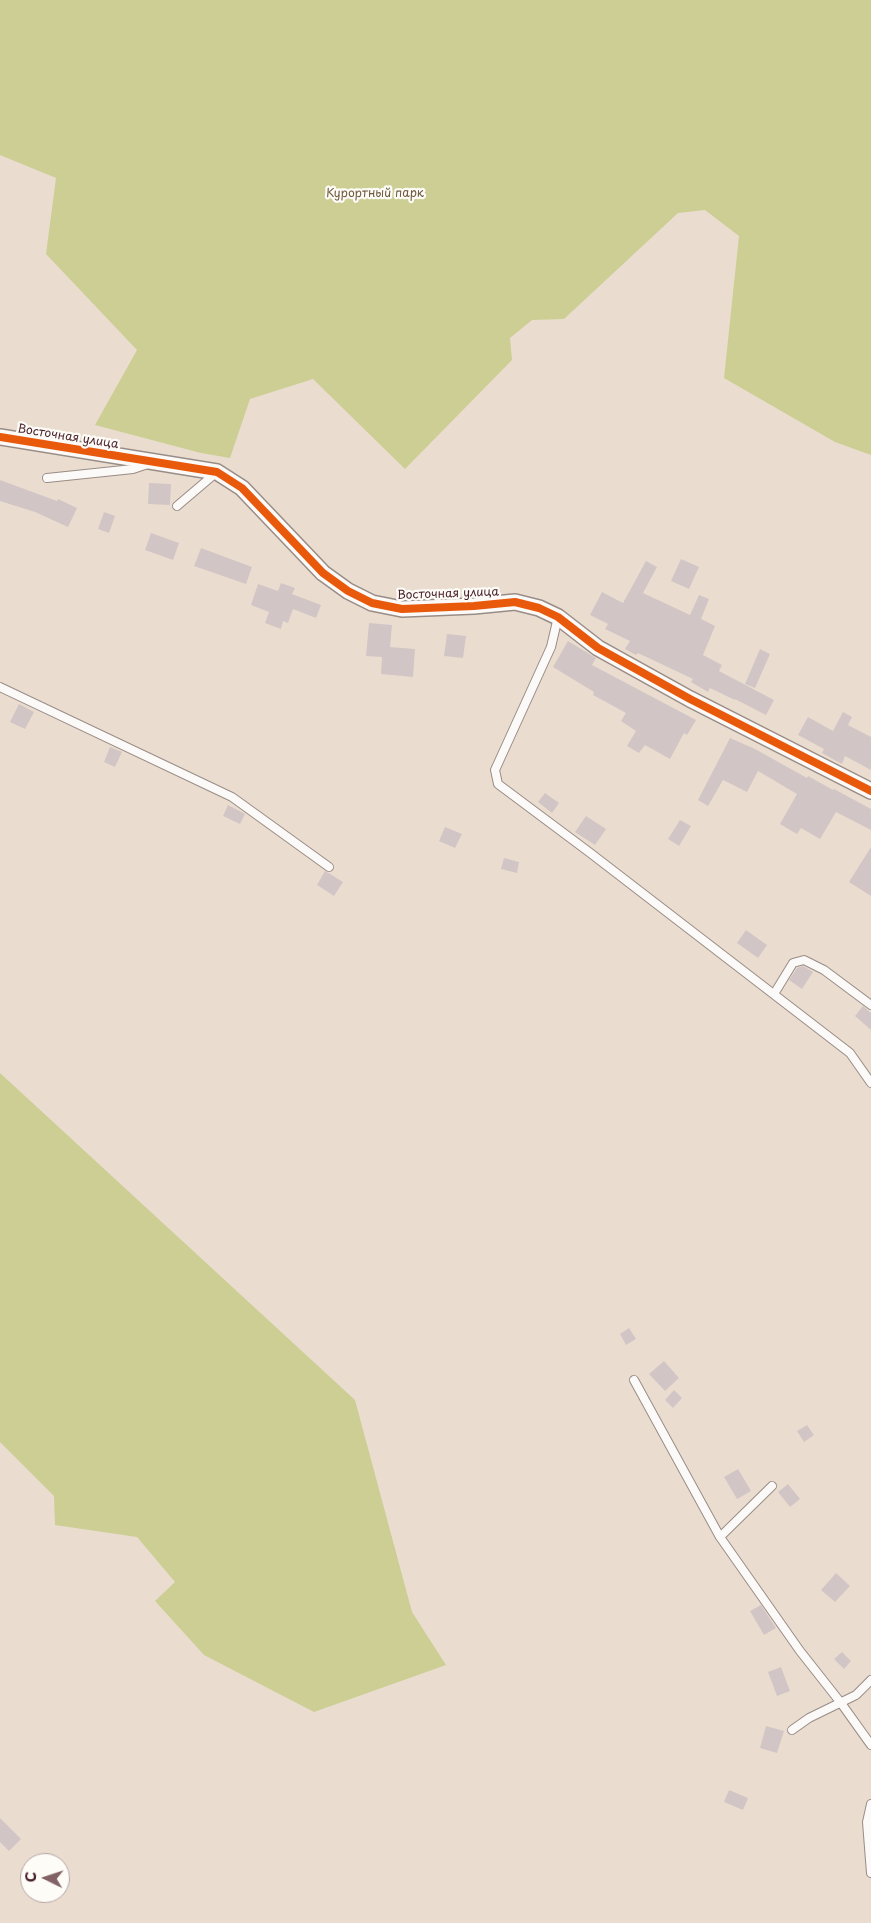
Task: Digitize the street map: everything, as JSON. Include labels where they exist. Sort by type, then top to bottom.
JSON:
[{"type":"street","name":"Восточная улица","points":[[0,437],[217,472],[242,488],[323,573],[348,591],[372,603],[402,609],[515,602],[539,608],[558,617],[598,648],[690,699],[871,791]]},
{"type":"lane","points":[[47,478],[133,468],[157,462]]},
{"type":"lane","points":[[177,506],[217,472]]},
{"type":"lane","points":[[558,617],[551,647],[495,770],[498,784],[850,1054],[871,1083]]},
{"type":"lane","points":[[0,687],[232,797],[329,867]]},
{"type":"lane","points":[[774,994],[793,963],[804,960],[824,970],[871,1005]]},
{"type":"lane","points":[[634,1380],[720,1537],[800,1651],[842,1703],[871,1745]]},
{"type":"lane","points":[[720,1537],[772,1486]]},
{"type":"lane","points":[[792,1730],[809,1718],[856,1695],[871,1680]]},
{"type":"lane","points":[[871,1804],[868,1822],[871,1873]]},
{"type":"green space","name":"Курортный парк","points":[[0,0],[871,0],[871,455],[835,442],[724,378],[739,236],[705,210],[678,213],[564,319],[532,320],[510,338],[512,360],[405,469],[313,379],[250,399],[230,458],[201,453],[95,425],[137,350],[46,254],[56,178],[0,155]]},
{"type":"green space","points":[[0,1073],[355,1400],[412,1612],[446,1665],[314,1712],[204,1655],[155,1601],[175,1582],[137,1537],[55,1525],[54,1496],[0,1442]]},
{"type":"building","points":[[0,480],[57,501],[58,499],[77,508],[68,527],[35,512],[0,501]]},
{"type":"building","points":[[149,483],[171,484],[170,505],[148,504]]},
{"type":"building","points":[[104,512],[115,516],[109,533],[98,529]]},
{"type":"building","points":[[151,533],[179,543],[173,560],[145,550]]},
{"type":"building","points":[[201,548],[252,567],[246,584],[194,566]]},
{"type":"building","points":[[681,559],[699,567],[689,589],[671,581]]},
{"type":"building","points":[[646,561],[657,567],[643,593],[690,615],[699,595],[709,599],[701,619],[715,626],[703,655],[722,665],[719,671],[774,700],[766,715],[710,688],[708,692],[691,682],[693,679],[638,653],[636,655],[625,649],[630,641],[605,629],[608,624],[590,615],[602,592],[623,603]]},
{"type":"building","points":[[281,583],[295,588],[292,594],[321,605],[316,618],[293,609],[288,623],[283,621],[281,629],[265,623],[269,612],[251,605],[258,584],[278,591]]},
{"type":"building","points":[[369,623],[392,625],[390,647],[415,649],[413,677],[381,674],[382,657],[366,656]]},
{"type":"building","points":[[447,634],[466,636],[463,658],[444,656]]},
{"type":"building","points":[[568,641],[596,658],[592,665],[696,720],[687,735],[684,733],[670,759],[645,745],[639,753],[627,746],[636,731],[621,721],[626,713],[593,695],[594,692],[553,667]]},
{"type":"building","points":[[760,649],[770,654],[755,688],[745,684]]},
{"type":"building","points":[[19,704],[34,712],[25,729],[10,722]]},
{"type":"building","points":[[843,712],[852,717],[848,725],[871,737],[871,770],[845,756],[842,764],[822,753],[824,749],[798,735],[808,717],[833,731]]},
{"type":"building","points":[[730,738],[871,809],[871,830],[836,812],[820,839],[801,828],[797,834],[780,824],[797,794],[758,771],[747,792],[723,780],[708,806],[698,800]]},
{"type":"building","points":[[110,747],[122,752],[115,767],[104,762]]},
{"type":"building","points":[[545,793],[559,803],[552,813],[538,802]]},
{"type":"building","points":[[228,805],[245,814],[240,824],[223,816]]},
{"type":"building","points":[[586,816],[606,829],[595,845],[575,832]]},
{"type":"building","points":[[680,820],[691,826],[679,846],[668,839]]},
{"type":"building","points":[[445,827],[462,834],[455,848],[439,841]]},
{"type":"building","points":[[871,847],[871,896],[849,882]]},
{"type":"building","points":[[504,858],[519,862],[517,873],[501,869]]},
{"type":"building","points":[[325,871],[343,882],[334,896],[317,885]]},
{"type":"building","points":[[746,930],[767,945],[758,958],[737,943]]},
{"type":"building","points":[[803,966],[813,972],[802,989],[789,980],[797,968]]},
{"type":"building","points":[[863,1006],[871,1013],[871,1030],[855,1016]]},
{"type":"building","points":[[629,1328],[636,1339],[626,1345],[620,1334]]},
{"type":"building","points":[[664,1361],[679,1378],[665,1391],[649,1374]]},
{"type":"building","points":[[674,1390],[682,1398],[673,1408],[665,1400]]},
{"type":"building","points":[[807,1425],[814,1435],[804,1442],[797,1431]]},
{"type":"building","points":[[738,1469],[751,1491],[737,1499],[724,1477]]},
{"type":"building","points":[[788,1484],[800,1499],[790,1507],[778,1492]]},
{"type":"building","points":[[836,1573],[850,1586],[835,1602],[821,1590]]},
{"type":"building","points":[[761,1605],[776,1628],[764,1635],[750,1611]]},
{"type":"building","points":[[842,1652],[851,1661],[844,1669],[834,1659]]},
{"type":"building","points":[[781,1667],[790,1691],[777,1696],[768,1672]]},
{"type":"building","points":[[766,1726],[784,1731],[777,1753],[760,1748]]},
{"type":"building","points":[[729,1790],[748,1798],[743,1810],[724,1802]]},
{"type":"building","points":[[0,1818],[21,1839],[9,1851],[0,1842]]},
{"type":"cycle path","points":[[0,437],[217,472],[242,488],[323,573],[348,591],[372,603],[402,609],[515,602],[539,608],[558,617],[598,648],[690,699],[871,791]]}]
